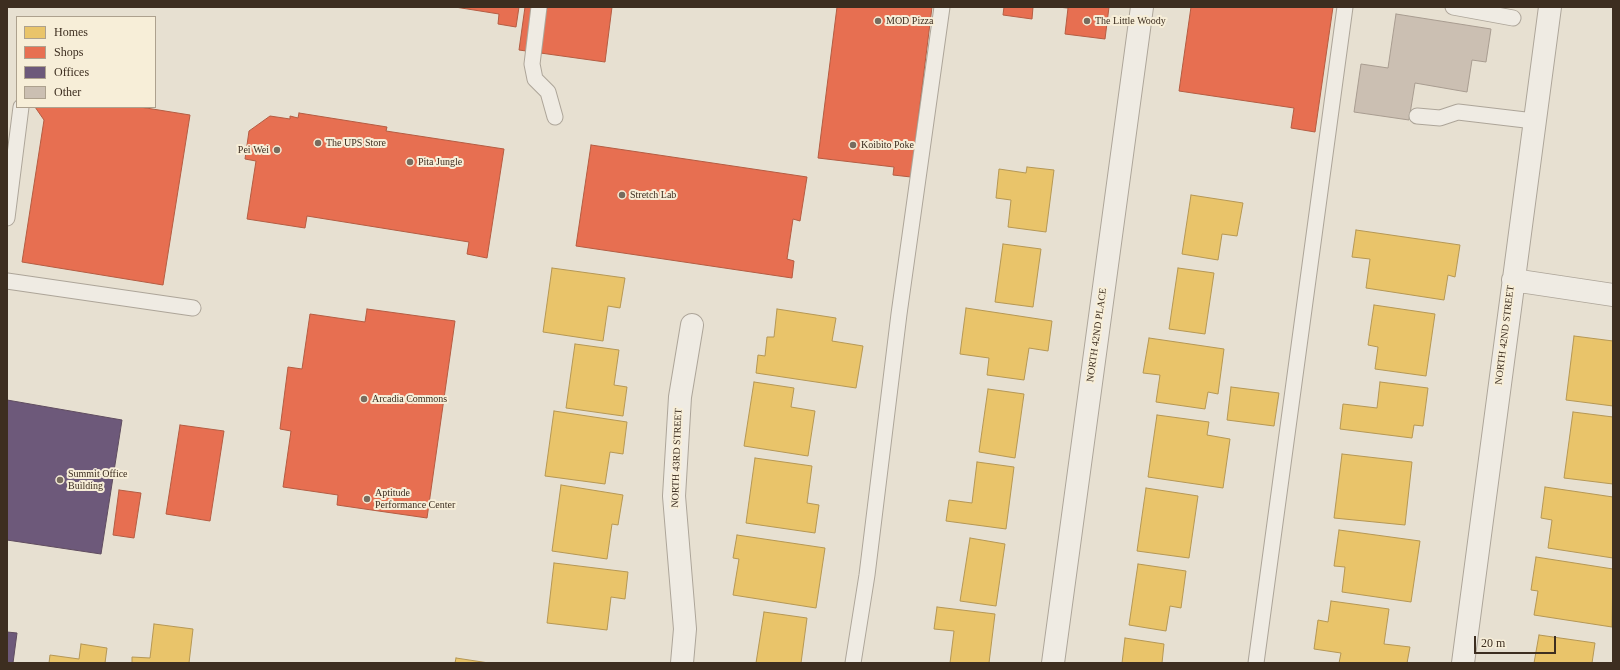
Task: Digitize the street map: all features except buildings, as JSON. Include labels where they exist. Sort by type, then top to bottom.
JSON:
[{"type":"street","name":"NORTH 42ND PLACE","points":[[1053,663],[1142,7]]},
{"type":"street","name":"NORTH 42ND STREET","points":[[1463,663],[1550,7]]},
{"type":"street","points":[[1513,280],[1613,295]]},
{"type":"street","name":"NORTH 43RD STREET","points":[[682,663],[685,629],[674,496],[680,397],[692,325]]},
{"type":"lane","points":[[539,7],[532,64],[535,80],[548,92],[555,117]]},
{"type":"lane","points":[[854,663],[867,575],[899,314],[942,7]]},
{"type":"lane","points":[[1256,663],[1345,7]]},
{"type":"lane","points":[[1453,7],[1513,18]]},
{"type":"lane","points":[[7,218],[21,108]]},
{"type":"lane","points":[[1417,116],[1440,118],[1458,112],[1534,122]]},
{"type":"lane","points":[[7,281],[193,308]]},
{"type":"place","name":"MOD Pizza","points":[[878,21]]},
{"type":"place","name":"The Little Woody","points":[[1087,21]]},
{"type":"place","name":"The UPS Store","points":[[318,143]]},
{"type":"place","name":"Koibito Poke","points":[[853,145]]},
{"type":"place","name":"Pei Wei","points":[[277,150]]},
{"type":"place","name":"Pita Jungle","points":[[410,162]]},
{"type":"place","name":"Stretch Lab","points":[[622,195]]},
{"type":"place","name":"Arcadia Commons","points":[[364,399]]},
{"type":"place","name":"Summit Office Building","points":[[60,480]]},
{"type":"place","name":"Aptitude Performance Center","points":[[367,499]]}]
